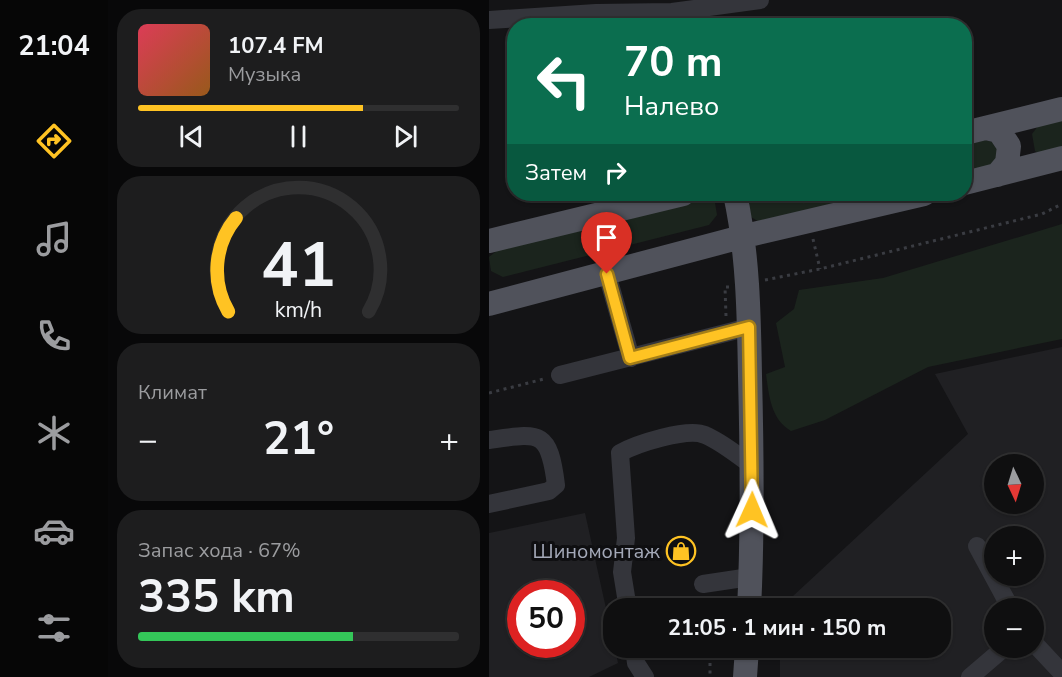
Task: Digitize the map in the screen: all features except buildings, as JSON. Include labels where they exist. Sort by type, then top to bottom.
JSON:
[{"type":"main road","points":[[975,130],[1062,109]]},
{"type":"main road","points":[[1027,118],[1017,140],[1020,151],[1051,161]]},
{"type":"main road","points":[[975,130],[999,130],[1009,146],[1007,163],[997,175]]},
{"type":"main road","points":[[972,181],[1051,161]]},
{"type":"main road","points":[[489,241],[654,201]]},
{"type":"main road","points":[[736,201],[744,236],[749,327],[753,466],[749,598]]},
{"type":"main road","points":[[492,300],[607,274],[744,236],[895,201]]},
{"type":"main road","points":[[745,677],[746,658]]},
{"type":"street","points":[[520,18],[596,13],[672,12],[760,0]]},
{"type":"street","points":[[489,20],[507,19]]},
{"type":"street","points":[[607,274],[630,358]]},
{"type":"street","points":[[560,375],[749,327]]},
{"type":"street","points":[[626,598],[622,572],[626,538],[620,453],[635,444],[672,436],[704,434],[753,466]]},
{"type":"street","points":[[489,440],[529,435],[546,442],[552,456],[556,485],[549,491],[489,504]]},
{"type":"street","points":[[977,546],[1005,598]]},
{"type":"street","points":[[702,585],[750,577]]},
{"type":"street","points":[[1044,654],[1062,673]]},
{"type":"street","points":[[635,658],[645,677]]},
{"type":"street","points":[[970,677],[992,658]]},
{"type":"path","points":[[746,284],[820,269],[1042,214],[1062,204]]},
{"type":"path","points":[[809,222],[820,269]]},
{"type":"path","points":[[489,393],[560,375]]},
{"type":"path","points":[[710,658],[710,677]]},
{"type":"shaded area","points":[[1062,121],[1062,152],[1044,156],[1035,151],[1032,134],[1038,126]]},
{"type":"shaded area","points":[[985,140],[993,142],[998,148],[997,163],[972,172],[972,143]]},
{"type":"shaded area","points":[[684,201],[715,203],[717,215],[709,225],[503,277],[491,271],[489,257],[503,246]]},
{"type":"shaded area","points":[[751,201],[857,201],[761,223],[751,217]]},
{"type":"shaded area","points":[[1062,224],[1062,339],[928,367],[825,420],[791,431],[779,420],[772,406],[766,374],[785,367],[776,323],[794,309],[799,290],[883,278]]},
{"type":"shaded area","points":[[1062,347],[1062,677],[780,677],[780,658],[951,658],[951,598],[791,598],[968,434],[935,374]]},
{"type":"shaded area","points":[[585,513],[604,598],[603,658],[617,658],[618,663],[589,677],[489,677],[489,533]]},
{"type":"place","name":"Шиномонтаж","points":[[681,551]]},
{"type":"route","points":[[607,274],[630,358],[749,327],[752,510]]}]
